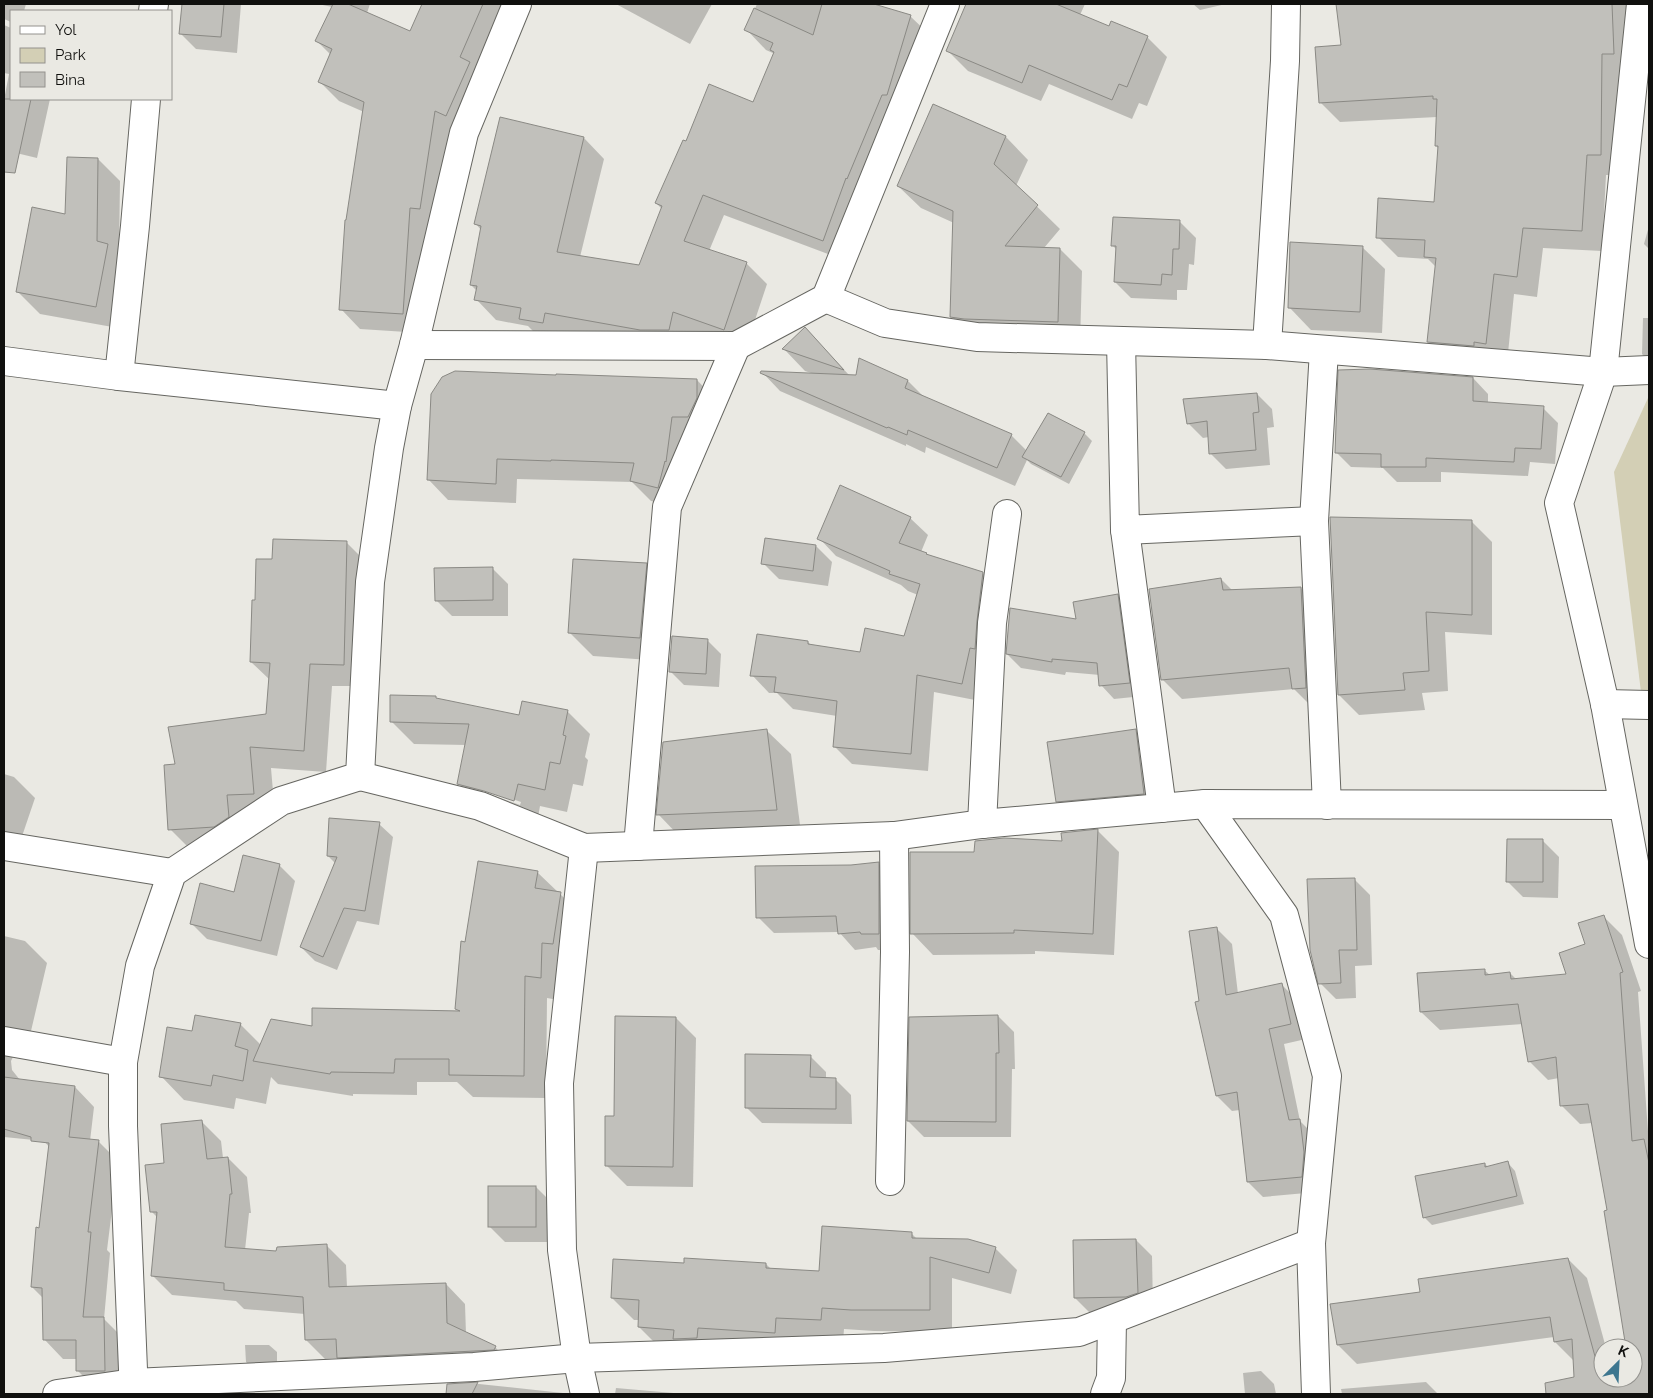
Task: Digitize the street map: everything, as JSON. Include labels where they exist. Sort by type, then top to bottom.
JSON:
[{"type":"street","points":[[360,776],[370,582],[389,448],[397,406],[414,345],[464,133],[517,4]]},
{"type":"street","points":[[414,345],[736,346],[826,298],[945,4]]},
{"type":"street","points":[[1267,345],[1285,61],[1286,4]]},
{"type":"street","points":[[1641,4],[1603,372],[1559,503],[1605,704],[1649,944]]},
{"type":"street","points":[[119,376],[146,100]]},
{"type":"street","points":[[826,298],[885,323],[978,337],[1267,345],[1603,372],[1649,370]]},
{"type":"street","points":[[1121,342],[1124,530],[1162,808]]},
{"type":"street","points":[[638,846],[668,507],[736,346]]},
{"type":"street","points":[[1324,350],[1314,521],[1327,805]]},
{"type":"street","points":[[4,361],[119,376],[397,406]]},
{"type":"street","points":[[982,824],[992,623],[1007,514]]},
{"type":"street","points":[[1124,530],[1314,521]]},
{"type":"street","points":[[1605,704],[1649,705]]},
{"type":"street","points":[[134,1389],[123,1126],[123,1062],[140,966],[172,872],[281,800],[360,776],[480,806],[584,848],[894,836],[982,824],[1205,804],[1623,805]]},
{"type":"street","points":[[1205,804],[1284,915],[1327,1076],[1311,1243],[1316,1394]]},
{"type":"street","points":[[890,1181],[894,836]]},
{"type":"street","points":[[4,846],[172,872]]},
{"type":"street","points":[[584,848],[560,1083],[562,1250],[577,1358],[585,1394]]},
{"type":"street","points":[[4,1041],[123,1062]]},
{"type":"street","points":[[57,1394],[474,1367],[577,1358],[884,1348],[1079,1332],[1311,1243]]},
{"type":"street","points":[[1105,1394],[1112,1378],[1112,1320]]},
{"type":"green space","points":[[1648,398],[1649,693],[1641,692],[1614,472]]},
{"type":"building","points":[[182,4],[224,4],[221,37],[179,34]]},
{"type":"building","points":[[333,4],[348,4],[410,31],[422,4],[483,4],[460,57],[470,62],[446,116],[435,111],[420,209],[410,208],[403,314],[339,310],[345,220],[364,102],[318,82],[332,49],[315,41]]},
{"type":"building","points":[[822,4],[874,4],[911,15],[887,95],[882,95],[846,178],[823,241],[703,195],[684,241],[747,262],[724,330],[673,312],[669,330],[640,330],[545,313],[543,323],[519,319],[521,308],[474,300],[477,286],[470,285],[481,226],[474,224],[500,117],[584,137],[557,252],[639,265],[662,206],[655,203],[683,140],[686,141],[709,84],[753,102],[774,52],[770,50],[773,43],[744,30],[754,8],[813,35]]},
{"type":"building","points":[[966,4],[1056,4],[1109,26],[1111,21],[1148,36],[1127,87],[1119,84],[1112,100],[1029,65],[1022,83],[946,51]]},
{"type":"building","points":[[1336,4],[1612,4],[1614,54],[1602,54],[1601,155],[1587,155],[1582,231],[1523,228],[1517,277],[1494,274],[1486,344],[1474,342],[1474,346],[1427,342],[1436,258],[1424,257],[1425,240],[1376,238],[1378,198],[1434,202],[1438,146],[1435,146],[1437,99],[1433,99],[1433,96],[1319,103],[1315,47],[1341,45]]},
{"type":"building","points":[[4,99],[31,100],[15,173],[4,172]]},
{"type":"building","points":[[933,104],[1006,136],[994,164],[1038,205],[1005,246],[1060,248],[1058,322],[950,317],[953,211],[897,186]]},
{"type":"building","points":[[67,157],[98,158],[97,241],[108,244],[96,307],[16,292],[32,207],[65,214]]},
{"type":"building","points":[[1113,217],[1180,220],[1179,249],[1173,249],[1172,275],[1162,274],[1161,285],[1114,282],[1116,246],[1111,246]]},
{"type":"building","points":[[1290,242],[1363,246],[1360,312],[1288,308]]},
{"type":"building","points":[[805,327],[844,370],[782,349]]},
{"type":"building","points":[[859,358],[908,380],[905,388],[1012,434],[997,468],[908,430],[907,435],[887,428],[760,373],[761,371],[856,375]]},
{"type":"building","points":[[1370,369],[1473,377],[1473,401],[1544,406],[1541,449],[1515,448],[1514,462],[1426,458],[1426,467],[1381,467],[1381,454],[1335,453],[1338,370]]},
{"type":"building","points":[[455,371],[697,379],[697,398],[688,417],[672,417],[666,462],[658,488],[630,481],[634,463],[551,460],[497,459],[496,484],[427,480],[431,394],[442,377]]},
{"type":"building","points":[[1257,393],[1259,412],[1253,413],[1256,450],[1209,454],[1207,421],[1187,424],[1183,399]]},
{"type":"building","points":[[1048,413],[1085,432],[1061,477],[1022,457]]},
{"type":"building","points":[[840,485],[911,517],[899,543],[926,554],[983,572],[975,649],[970,648],[962,684],[917,675],[911,754],[833,747],[837,701],[774,692],[776,677],[750,676],[757,634],[808,641],[808,644],[860,652],[865,628],[904,636],[920,584],[889,574],[890,571],[817,539]]},
{"type":"building","points":[[1330,517],[1472,520],[1472,615],[1426,612],[1429,671],[1403,673],[1405,690],[1338,695]]},
{"type":"building","points":[[765,538],[816,545],[813,571],[761,564]]},
{"type":"building","points":[[273,539],[347,541],[344,665],[310,664],[304,751],[250,747],[254,794],[227,795],[229,817],[214,827],[168,830],[164,765],[175,764],[168,727],[266,714],[270,663],[250,662],[252,600],[255,600],[256,559],[272,559]]},
{"type":"building","points":[[573,559],[647,563],[640,638],[568,633]]},
{"type":"building","points":[[493,567],[493,600],[435,601],[434,568]]},
{"type":"building","points":[[1221,578],[1223,590],[1301,587],[1306,688],[1292,689],[1289,668],[1161,680],[1149,589]]},
{"type":"building","points":[[1118,594],[1130,683],[1099,686],[1097,663],[1052,659],[1052,662],[1006,654],[1010,608],[1076,619],[1073,602]]},
{"type":"building","points":[[672,636],[708,639],[706,674],[669,672]]},
{"type":"building","points":[[390,695],[436,696],[436,698],[519,715],[522,701],[568,710],[563,735],[566,736],[560,764],[550,762],[545,790],[518,784],[514,801],[457,784],[469,724],[390,722]]},
{"type":"building","points":[[767,729],[777,810],[656,815],[663,742]]},
{"type":"building","points":[[1136,729],[1144,794],[1056,802],[1047,742]]},
{"type":"building","points":[[329,818],[380,822],[365,911],[344,908],[323,957],[300,947],[337,857],[327,856]]},
{"type":"building","points":[[1098,829],[1093,934],[1014,930],[1014,933],[910,934],[910,852],[974,852],[975,841],[1004,838],[1062,841],[1061,833]]},
{"type":"building","points":[[1507,839],[1543,839],[1543,882],[1506,882]]},
{"type":"building","points":[[243,855],[280,864],[261,941],[190,924],[200,883],[234,892]]},
{"type":"building","points":[[478,861],[538,871],[535,888],[561,892],[553,944],[542,943],[541,978],[525,976],[524,1076],[449,1075],[449,1059],[395,1059],[394,1073],[331,1072],[330,1074],[253,1061],[271,1019],[312,1026],[312,1008],[460,1011],[455,1009],[461,941],[465,942]]},
{"type":"building","points":[[879,862],[879,934],[861,934],[860,932],[838,934],[836,916],[756,918],[755,866],[851,865]]},
{"type":"building","points":[[1355,878],[1357,950],[1339,950],[1341,983],[1318,984],[1310,950],[1307,879]]},
{"type":"building","points":[[1604,915],[1623,972],[1620,973],[1632,1141],[1644,1139],[1649,1163],[1649,1394],[1546,1394],[1545,1383],[1574,1377],[1572,1339],[1554,1342],[1550,1317],[1337,1345],[1330,1304],[1420,1292],[1418,1279],[1568,1258],[1593,1349],[1593,1388],[1643,1388],[1643,1338],[1624,1338],[1604,1211],[1607,1210],[1588,1104],[1560,1106],[1556,1057],[1528,1062],[1518,1004],[1420,1012],[1417,973],[1485,969],[1485,975],[1510,972],[1511,979],[1566,974],[1559,953],[1585,944],[1578,923]]},
{"type":"building","points":[[1217,927],[1226,995],[1282,983],[1291,1024],[1269,1029],[1289,1120],[1300,1119],[1304,1152],[1302,1177],[1247,1182],[1237,1092],[1216,1096],[1195,1002],[1199,1001],[1189,931]]},
{"type":"building","points":[[195,1015],[241,1023],[235,1046],[248,1050],[243,1081],[213,1075],[211,1086],[159,1077],[167,1027],[192,1031]]},
{"type":"building","points":[[998,1015],[999,1053],[996,1053],[996,1122],[907,1121],[909,1017]]},
{"type":"building","points":[[615,1016],[676,1017],[673,1167],[605,1166],[605,1116],[614,1116]]},
{"type":"building","points":[[745,1054],[811,1055],[810,1077],[836,1078],[836,1109],[745,1108]]},
{"type":"building","points":[[4,1077],[75,1086],[69,1137],[99,1140],[88,1232],[91,1232],[83,1317],[104,1317],[105,1371],[76,1371],[76,1340],[43,1340],[42,1288],[31,1287],[36,1227],[39,1228],[49,1143],[31,1141],[31,1137],[4,1129]]},
{"type":"building","points":[[202,1120],[207,1159],[228,1157],[232,1194],[230,1194],[225,1247],[276,1251],[277,1247],[327,1244],[329,1287],[446,1283],[447,1323],[496,1346],[494,1350],[337,1358],[336,1339],[305,1340],[303,1297],[224,1290],[224,1283],[151,1276],[157,1212],[150,1212],[145,1165],[164,1163],[161,1124]]},
{"type":"building","points":[[1508,1161],[1517,1196],[1423,1218],[1415,1176],[1485,1163],[1485,1167]]},
{"type":"building","points":[[488,1186],[536,1186],[536,1227],[488,1227]]},
{"type":"building","points":[[822,1226],[912,1232],[912,1238],[968,1239],[996,1247],[989,1273],[930,1257],[930,1310],[822,1308],[821,1320],[776,1318],[775,1333],[698,1328],[697,1338],[673,1339],[674,1330],[638,1327],[639,1300],[611,1298],[613,1259],[684,1263],[684,1258],[766,1263],[766,1268],[819,1271]]},
{"type":"building","points":[[1136,1239],[1138,1293],[1126,1297],[1074,1298],[1073,1240]]},
{"type":"building","points":[[478,1382],[472,1394],[446,1394],[447,1384]]}]
